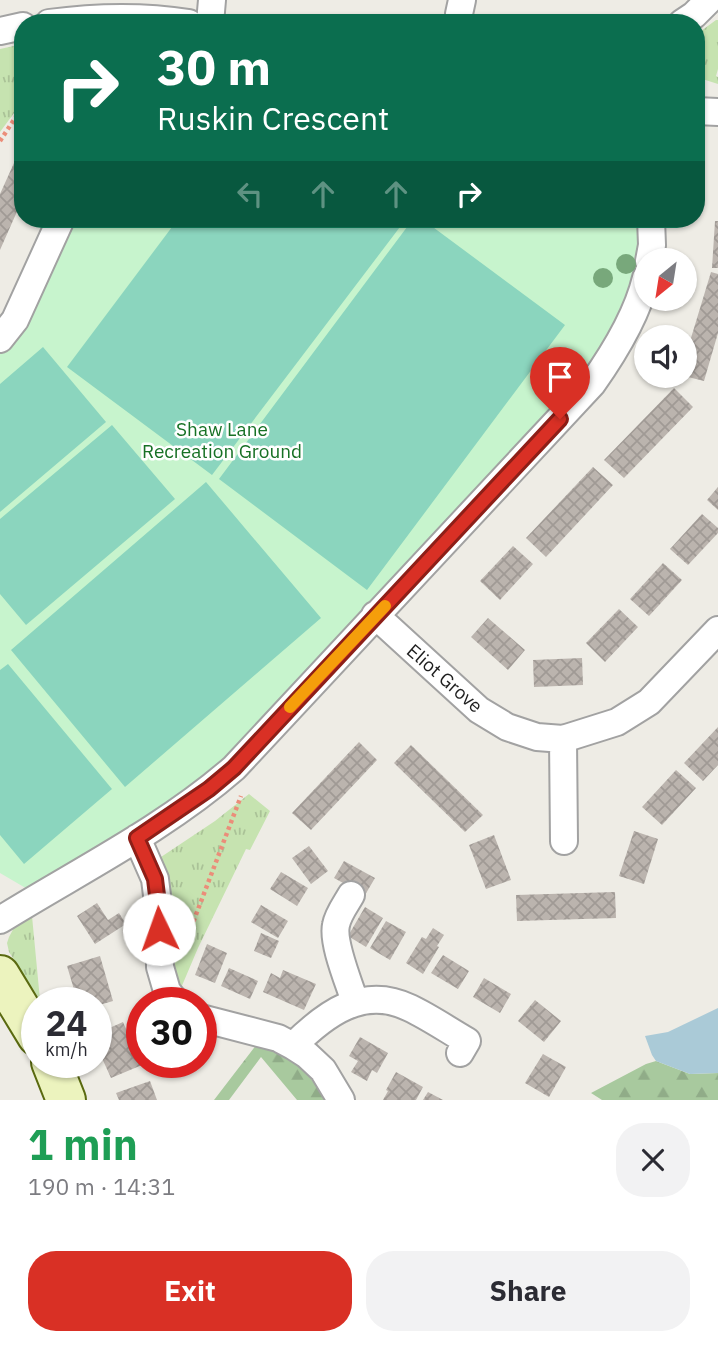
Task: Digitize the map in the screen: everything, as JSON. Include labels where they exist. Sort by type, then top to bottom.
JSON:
[{"type":"street","points":[[695,14],[709,0]]},
{"type":"street","points":[[0,339],[15,320],[57,228]]},
{"type":"street","points":[[651,248],[652,228]]},
{"type":"street","points":[[0,920],[137,838],[209,789],[234,768],[592,384],[634,312]]},
{"type":"street","name":"Eliot Grove","points":[[375,615],[478,710],[507,727],[537,737],[562,739],[617,722],[649,702],[718,630]]},
{"type":"street","points":[[562,739],[564,841]]},
{"type":"street","points":[[137,838],[155,879],[159,912],[160,967],[168,987]]},
{"type":"street","points":[[351,895],[338,917],[335,938],[355,1002]]},
{"type":"street","points":[[0,975],[21,1010]]},
{"type":"street","points":[[293,1046],[329,1015],[355,1002],[377,999],[408,1007],[467,1041],[460,1053]]},
{"type":"street","points":[[217,1022],[278,1038],[293,1046],[323,1070],[341,1100]]},
{"type":"street","points":[[57,1078],[66,1100]]},
{"type":"path","points":[[1,137],[14,119]]},
{"type":"path","points":[[175,987],[241,796]]},
{"type":"green space","points":[[718,20],[718,84],[705,80],[705,28]]},
{"type":"green space","points":[[14,46],[14,113],[0,132],[0,49]]},
{"type":"green space","name":"Shaw Lane Recreation Ground","points":[[71,228],[638,228],[634,271],[621,311],[608,337],[591,363],[531,432],[232,753],[195,788],[29,890],[0,873],[0,351],[22,326],[46,285]]},
{"type":"green space","points":[[171,228],[399,228],[212,475],[67,367]]},
{"type":"green space","points":[[406,228],[434,228],[565,325],[367,590],[219,479]]},
{"type":"green space","points":[[43,347],[106,422],[0,512],[0,384]]},
{"type":"green space","points":[[112,425],[175,499],[26,625],[0,594],[0,519]]},
{"type":"green space","points":[[206,482],[321,618],[125,787],[11,650]]},
{"type":"green space","points":[[8,664],[112,789],[24,864],[0,835],[0,670]]},
{"type":"green space","points":[[249,794],[270,811],[250,850],[246,849],[181,987],[176,987],[170,969],[158,859],[215,821]]},
{"type":"green space","points":[[32,916],[39,987],[32,987],[9,952],[7,943],[17,922]]},
{"type":"green space","points":[[257,1044],[288,1055],[328,1100],[297,1100],[261,1057],[229,1100],[214,1100]]},
{"type":"green space","points":[[656,1061],[690,1074],[718,1073],[718,1100],[602,1100],[591,1093]]},
{"type":"water","points":[[718,1008],[718,1073],[690,1074],[656,1061],[645,1036],[668,1032]]},
{"type":"building","points":[[14,163],[14,218],[0,250],[0,194]]},
{"type":"building","points":[[715,221],[718,221],[718,268],[712,268]]},
{"type":"building","points":[[711,272],[718,274],[718,333],[704,381],[697,379],[695,325]]},
{"type":"building","points":[[674,388],[693,407],[624,478],[604,460]]},
{"type":"building","points":[[593,467],[613,485],[546,557],[526,538]]},
{"type":"building","points":[[718,487],[718,510],[707,500]]},
{"type":"building","points":[[702,514],[718,528],[718,533],[688,565],[670,549]]},
{"type":"building","points":[[513,546],[533,564],[500,600],[480,581]]},
{"type":"building","points":[[663,563],[682,580],[649,616],[630,599]]},
{"type":"building","points":[[619,609],[638,627],[605,662],[586,643]]},
{"type":"building","points":[[488,618],[525,650],[508,670],[471,637]]},
{"type":"building","points":[[582,658],[583,685],[534,687],[533,660]]},
{"type":"building","points":[[718,727],[718,765],[703,781],[684,763]]},
{"type":"building","points":[[359,742],[377,760],[311,830],[292,813]]},
{"type":"building","points":[[411,745],[483,815],[465,832],[394,763]]},
{"type":"building","points":[[676,770],[696,788],[662,825],[642,807]]},
{"type":"building","points":[[634,831],[658,839],[644,884],[619,876]]},
{"type":"building","points":[[494,835],[511,880],[486,889],[469,845]]},
{"type":"building","points":[[309,846],[328,871],[311,884],[292,858]]},
{"type":"building","points":[[344,861],[375,878],[365,895],[334,878]]},
{"type":"building","points":[[281,872],[308,888],[297,906],[270,889]]},
{"type":"building","points":[[615,892],[616,918],[517,921],[516,895]]},
{"type":"building","points":[[97,903],[108,920],[119,913],[126,924],[95,944],[77,916]]},
{"type":"building","points":[[261,905],[288,921],[278,938],[251,922]]},
{"type":"building","points":[[365,907],[383,918],[366,947],[348,936]]},
{"type":"building","points":[[386,921],[406,932],[390,960],[370,948]]},
{"type":"building","points":[[433,928],[444,935],[423,974],[406,963],[422,937],[426,939]]},
{"type":"building","points":[[261,933],[279,941],[271,958],[254,951]]},
{"type":"building","points":[[207,944],[227,953],[215,983],[195,975]]},
{"type":"building","points":[[443,955],[469,971],[458,989],[431,973]]},
{"type":"building","points":[[100,956],[109,987],[73,987],[67,966]]},
{"type":"building","points":[[229,968],[258,981],[250,999],[221,986]]},
{"type":"building","points":[[283,970],[316,984],[304,1010],[263,992],[271,973],[280,978]]},
{"type":"building","points":[[484,978],[511,994],[500,1013],[473,997]]},
{"type":"building","points":[[535,1000],[561,1021],[544,1042],[518,1021]]},
{"type":"building","points":[[123,1022],[126,1029],[126,1072],[112,1078],[112,1027]]},
{"type":"building","points":[[360,1037],[388,1053],[377,1073],[372,1070],[367,1081],[351,1072],[358,1061],[349,1056]]},
{"type":"building","points":[[543,1054],[566,1067],[549,1097],[525,1083]]},
{"type":"building","points":[[396,1072],[423,1087],[416,1100],[383,1100]]},
{"type":"building","points":[[150,1081],[157,1100],[119,1100],[116,1093]]},
{"type":"building","points":[[428,1092],[443,1100],[423,1100]]},
{"type":"slow traffic","points":[[290,707],[385,606]]},
{"type":"route","points":[[159,929],[155,879],[137,838],[209,789],[234,768],[560,419]]}]
